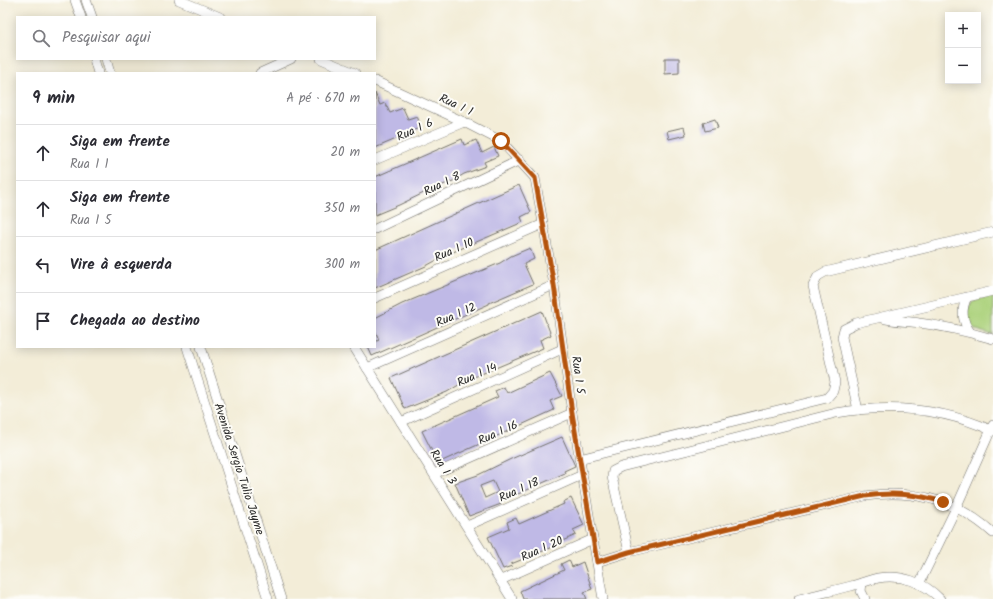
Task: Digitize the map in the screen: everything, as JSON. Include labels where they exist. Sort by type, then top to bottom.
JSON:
[{"type":"street","points":[[75,0],[81,16]]},
{"type":"street","points":[[86,0],[92,16]]},
{"type":"street","points":[[178,0],[218,16]]},
{"type":"street","points":[[94,60],[98,72]]},
{"type":"street","points":[[106,60],[110,72]]},
{"type":"street","points":[[262,72],[288,60]]},
{"type":"street","points":[[323,60],[353,72]]},
{"type":"street","name":"Rua I 1","points":[[378,85],[464,122],[501,141],[520,160]]},
{"type":"street","name":"Rua I 6","points":[[376,160],[464,122]]},
{"type":"street","name":"Rua I 5","points":[[520,160],[535,178],[554,285],[579,459],[603,599]]},
{"type":"street","name":"Rua I 8","points":[[376,229],[520,160]]},
{"type":"street","name":"Rua I 10","points":[[376,298],[543,224]]},
{"type":"street","points":[[579,459],[827,398],[833,391],[835,382],[813,286],[818,276],[826,272],[993,232]]},
{"type":"street","name":"Rua I 12","points":[[367,368],[554,285]]},
{"type":"street","points":[[858,410],[842,337],[844,329],[856,323],[993,291]]},
{"type":"street","points":[[967,297],[963,312],[965,323],[970,332]]},
{"type":"street","points":[[881,318],[892,321],[919,323],[959,329],[993,339]]},
{"type":"street","name":"Avenida Sergio Tulio Jayme","points":[[187,348],[268,599]]},
{"type":"street","name":"Avenida Sergio Tulio Jayme","points":[[201,348],[281,599]]},
{"type":"street","name":"Rua I 3","points":[[355,348],[512,599]]},
{"type":"street","name":"Rua I 14","points":[[401,422],[562,349]]},
{"type":"street","points":[[629,552],[612,478],[614,471],[621,467],[836,413],[858,410],[898,408],[929,411],[960,418],[992,428],[956,508],[919,584]]},
{"type":"street","name":"Rua I 16","points":[[434,474],[572,413]]},
{"type":"street","name":"Rua I 18","points":[[467,526],[582,475]]},
{"type":"street","points":[[597,562],[629,552],[865,496],[884,493],[902,493],[924,496],[943,502],[984,524],[993,533]]},
{"type":"street","name":"Rua I 20","points":[[500,580],[593,539]]},
{"type":"street","points":[[799,599],[888,577],[906,579],[919,584],[931,591],[940,599]]},
{"type":"street","points":[[862,583],[861,591],[865,599]]},
{"type":"green space","points":[[993,295],[993,335],[978,330],[971,325],[968,322],[967,314],[969,306],[974,300]]},
{"type":"building","points":[[665,58],[679,58],[679,73],[665,74]]},
{"type":"building","points":[[376,95],[380,105],[385,103],[390,113],[403,108],[408,119],[417,116],[421,127],[410,132],[412,137],[403,141],[401,137],[376,148]]},
{"type":"building","points":[[715,119],[718,128],[705,131],[703,123]]},
{"type":"building","points":[[684,127],[686,135],[669,139],[667,131]]},
{"type":"building","points":[[462,139],[464,145],[476,140],[482,153],[494,147],[498,156],[484,162],[486,166],[464,174],[453,181],[376,215],[376,177]]},
{"type":"building","points":[[519,185],[531,212],[521,217],[523,222],[446,255],[426,266],[376,288],[376,250]]},
{"type":"building","points":[[530,248],[534,259],[524,264],[533,284],[372,356],[368,348],[376,348],[376,342],[379,340],[376,332],[376,317],[402,304],[500,263],[511,256]]},
{"type":"building","points":[[542,311],[551,335],[540,340],[543,348],[467,380],[447,392],[405,409],[391,378]]},
{"type":"building","points":[[550,373],[562,396],[550,401],[554,410],[438,463],[422,431],[498,397],[495,391],[504,387],[507,393]]},
{"type":"building","points":[[562,437],[575,466],[564,471],[565,473],[500,502],[501,504],[469,516],[455,483],[478,475]],"holes":[[[493,481],[498,492],[485,498],[480,486]]]},
{"type":"building","points":[[571,498],[584,525],[573,530],[576,535],[503,569],[488,537],[509,528],[507,522],[516,518],[519,524],[564,504],[563,502]]},
{"type":"building","points":[[569,560],[572,567],[583,562],[592,589],[584,592],[587,599],[523,599],[520,591],[564,570],[561,564]]},
{"type":"route","points":[[501,141],[535,178],[554,285],[562,349],[597,562],[629,552],[865,496],[884,493],[902,493],[924,496],[943,502]]}]
